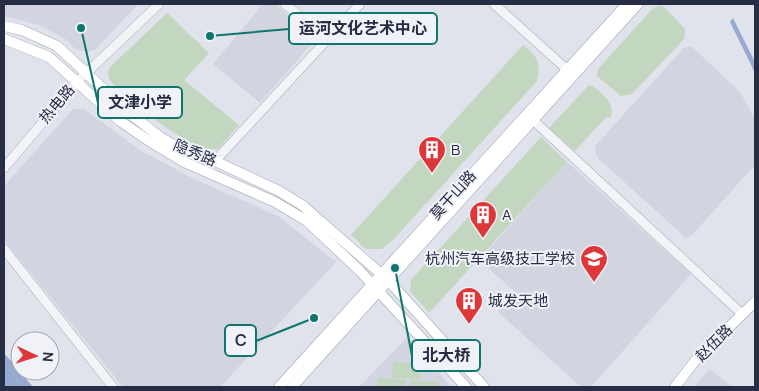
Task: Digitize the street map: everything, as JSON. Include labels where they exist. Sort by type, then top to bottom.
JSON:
[{"type":"main road","name":"莫干山路","points":[[385,277],[533,120],[626,4]]},
{"type":"main road","name":"莫干山路","points":[[292,387],[385,277],[570,73],[638,4]]},
{"type":"main road","name":"隐秀路","points":[[4,26],[22,30],[57,46],[133,116],[160,137],[188,153],[215,161],[279,192],[302,206],[385,277],[484,387]]},
{"type":"main road","name":"隐秀路","points":[[4,39],[49,57],[120,121],[149,142],[184,162],[275,202],[307,221],[376,287],[466,387]]},
{"type":"main road","name":"莫干山路","points":[[279,387],[376,287]]},
{"type":"main road","name":"赵伍路","points":[[675,387],[698,357],[755,302]]},
{"type":"street","name":"热电路","points":[[4,168],[77,82],[159,4]]},
{"type":"street","points":[[285,4],[328,40]]},
{"type":"street","points":[[215,161],[360,4]]},
{"type":"street","points":[[494,4],[570,73]]},
{"type":"street","points":[[533,120],[742,314]]},
{"type":"street","points":[[4,249],[113,387]]},
{"type":"shaded area","points":[[4,4],[138,4],[95,50],[87,52],[75,49],[67,40],[39,25],[4,16]]},
{"type":"shaded area","points":[[263,4],[276,4],[315,40],[260,103],[213,64]]},
{"type":"shaded area","points":[[691,46],[740,92],[755,119],[755,165],[692,235],[686,238],[599,159],[595,152],[596,145],[684,48]]},
{"type":"shaded area","points":[[73,109],[84,109],[140,150],[196,180],[278,216],[336,262],[220,387],[123,387],[4,240],[4,186]]},
{"type":"shaded area","name":"杭州汽车高级技工学校","points":[[567,162],[691,274],[591,387],[581,387],[498,312],[515,292],[479,260]]},
{"type":"shaded area","points":[[408,337],[451,387],[359,387]]},
{"type":"shaded area","points":[[710,369],[732,387],[694,387]]},
{"type":"green space","points":[[664,7],[685,29],[684,39],[632,94],[621,96],[597,76],[598,69],[653,8]]},
{"type":"green space","points":[[167,13],[209,53],[184,80],[239,125],[218,149],[206,148],[177,135],[146,112],[110,81],[108,74],[110,67]]},
{"type":"green space","points":[[523,45],[532,53],[537,61],[539,70],[537,81],[393,240],[382,249],[366,249],[351,235]]},
{"type":"green space","points":[[589,85],[607,98],[612,108],[612,113],[610,118],[607,116],[575,151],[549,128]]},
{"type":"green space","points":[[541,137],[567,162],[429,313],[410,291],[411,280]]},
{"type":"green space","points":[[393,362],[421,364],[420,379],[392,378]]},
{"type":"green space","points":[[378,378],[406,380],[405,387],[377,387]]},
{"type":"green space","points":[[410,380],[438,382],[438,387],[410,387]]},
{"type":"water","points":[[733,18],[755,62],[755,73],[730,22]]},
{"type":"water","points":[[4,353],[10,360],[10,381],[28,381],[33,387],[4,387]]},
{"type":"place","name":"文津小学","points":[[81,28]]},
{"type":"place","name":"运河文化艺术中心","points":[[210,36]]},
{"type":"place","name":"B","points":[[432,174]]},
{"type":"place","name":"A","points":[[483,239]]},
{"type":"place","name":"北大桥","points":[[395,268]]},
{"type":"place","name":"杭州汽车高级技工学校","points":[[594,283]]},
{"type":"place","name":"C","points":[[314,318]]},
{"type":"place","name":"城发天地","points":[[469,325]]}]
